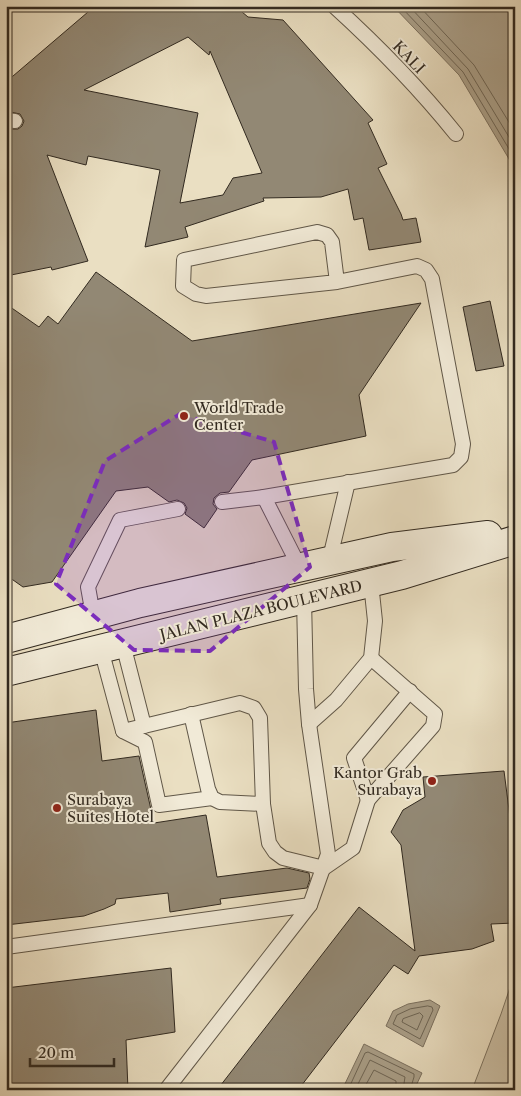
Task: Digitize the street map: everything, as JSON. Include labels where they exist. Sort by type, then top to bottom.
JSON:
[{"type":"street","name":"JALAN PLAZA BOULEVARD","points":[[6,639],[103,612],[392,548],[515,531]]},
{"type":"street","name":"JALAN PLAZA BOULEVARD","points":[[6,672],[371,583],[515,540]]},
{"type":"street","points":[[103,612],[112,646]]},
{"type":"lane","name":"KALI","points":[[334,6],[389,58],[436,109],[456,134]]},
{"type":"lane","points":[[222,502],[264,497],[453,465],[461,457],[463,444],[432,279],[426,270],[417,266],[337,282],[206,296],[196,294],[183,286],[184,260],[317,232],[327,235],[332,242],[337,282]]},
{"type":"lane","points":[[329,562],[348,482]]},
{"type":"lane","points":[[264,497],[300,568]]},
{"type":"lane","points":[[103,612],[88,587],[120,520],[178,509]]},
{"type":"lane","points":[[309,724],[336,700],[371,658],[375,621],[371,583]]},
{"type":"lane","points":[[166,1090],[310,905],[328,854],[309,724],[306,689],[304,599]]},
{"type":"lane","points":[[112,646],[144,726]]},
{"type":"lane","points":[[112,646],[123,732]]},
{"type":"lane","points":[[123,732],[240,703],[254,708],[260,718],[263,804],[269,843],[275,852],[283,858],[324,868],[353,848],[368,800],[433,726],[435,714],[371,658]]},
{"type":"lane","points":[[368,800],[354,758],[410,691]]},
{"type":"lane","points":[[191,714],[208,789],[212,798]]},
{"type":"lane","points":[[123,732],[145,742],[159,805],[212,798],[220,802],[263,804]]},
{"type":"lane","points":[[6,948],[310,905]]},
{"type":"highlighted area","points":[[180,414],[274,442],[310,567],[210,651],[134,650],[56,584],[105,461]]},
{"type":"shaded area","points":[[515,973],[515,1090],[472,1090],[501,1014]]},
{"type":"water","points":[[393,6],[515,6],[515,169],[459,75]]},
{"type":"water","points":[[430,1000],[440,1006],[423,1047],[386,1026],[393,1011],[408,1004]]},
{"type":"water","points":[[364,1044],[422,1073],[414,1090],[342,1090]]},
{"type":"building","points":[[95,6],[235,6],[248,17],[283,20],[373,120],[368,123],[387,164],[378,168],[403,220],[416,218],[421,242],[369,250],[363,218],[354,220],[348,189],[321,197],[263,198],[264,201],[185,227],[188,237],[145,247],[160,170],[88,156],[86,165],[47,155],[88,261],[52,270],[51,267],[6,276],[6,129],[18,129],[24,121],[20,114],[6,111],[6,82]],"holes":[[[188,37],[209,55],[210,51],[262,173],[233,178],[223,195],[180,203],[198,113],[84,90]]]},
{"type":"building","name":"World Trade Center","points":[[96,272],[192,341],[421,303],[359,395],[366,436],[252,460],[229,492],[220,493],[214,498],[213,504],[217,509],[204,528],[185,514],[187,508],[184,503],[177,500],[169,502],[148,487],[116,491],[52,582],[23,587],[6,575],[6,304],[39,327],[48,316],[58,324]]},
{"type":"building","points":[[490,301],[504,366],[476,371],[463,307]]},
{"type":"building","name":"Surabaya Suites Hotel","points":[[96,710],[102,761],[139,756],[154,823],[206,815],[217,877],[287,868],[309,873],[310,879],[307,888],[220,899],[221,904],[170,912],[168,893],[116,899],[115,904],[84,916],[6,925],[6,723]]},
{"type":"building","points":[[504,771],[515,857],[515,923],[491,924],[494,941],[472,949],[419,956],[408,974],[394,965],[298,1090],[217,1090],[359,907],[415,951],[401,845],[391,832],[403,810],[425,797],[423,777]]},
{"type":"building","points":[[171,968],[175,1032],[126,1040],[128,1090],[6,1090],[6,988]]},
{"type":"place","name":"World Trade Center","points":[[184,416]]},
{"type":"place","name":"Kantor Grab Surabaya","points":[[432,781]]},
{"type":"place","name":"Surabaya Suites Hotel","points":[[57,808]]}]
